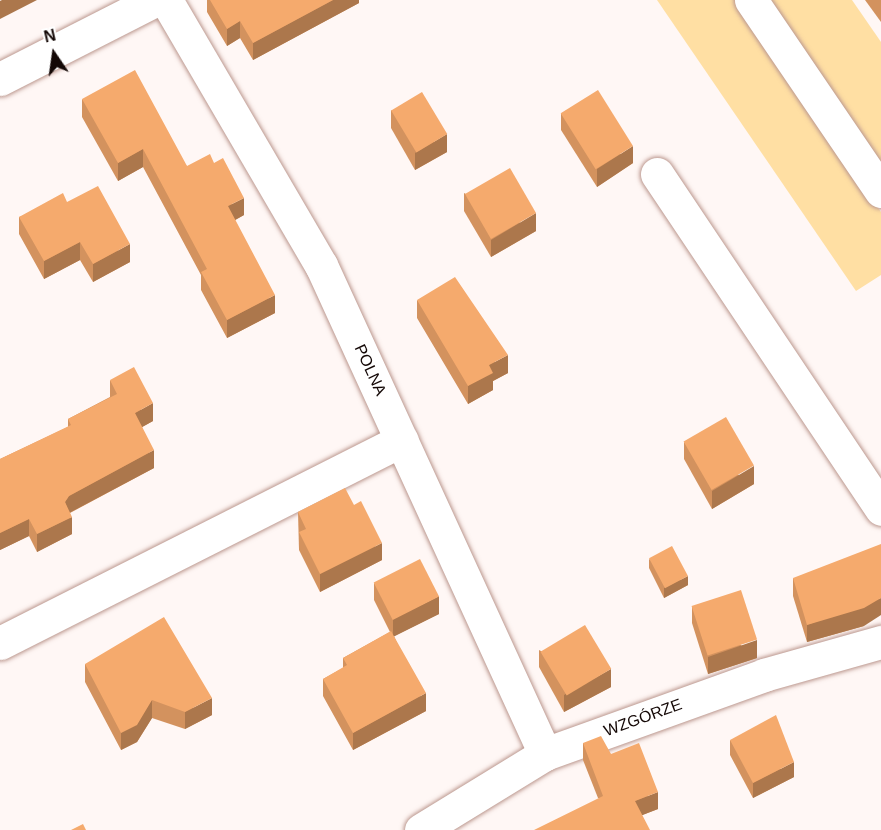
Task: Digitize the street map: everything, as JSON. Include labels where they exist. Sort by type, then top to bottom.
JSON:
[{"type":"street","points":[[0,79],[155,0]]},
{"type":"street","name":"POLNA","points":[[166,0],[299,224],[402,440],[545,754]]},
{"type":"street","points":[[751,0],[881,192]]},
{"type":"street","points":[[657,174],[881,509]]},
{"type":"street","points":[[0,643],[402,440]]},
{"type":"street","name":"WZGÓRZE","points":[[421,830],[545,754],[764,675],[881,642]]},
{"type":"shaded area","points":[[657,0],[736,0],[881,212],[881,275],[856,291]]},
{"type":"shaded area","points":[[762,0],[852,0],[881,42],[881,174]]},
{"type":"building","points":[[210,0],[333,0],[253,43],[240,21],[227,29]]},
{"type":"building","points":[[135,70],[187,166],[210,154],[214,163],[223,158],[244,198],[228,206],[275,295],[227,320],[201,272],[207,269],[143,149],[118,163],[82,99]]},
{"type":"building","points":[[598,90],[633,146],[596,169],[561,113]]},
{"type":"building","points":[[422,92],[447,134],[416,153],[391,111]]},
{"type":"building","points":[[510,168],[536,213],[491,239],[465,194]]},
{"type":"building","points":[[98,186],[130,244],[93,264],[80,242],[44,261],[19,217],[63,193],[67,202]]},
{"type":"building","points":[[455,277],[508,355],[489,365],[493,373],[468,386],[417,300]]},
{"type":"building","points":[[134,367],[153,403],[135,413],[154,450],[69,496],[65,502],[72,517],[37,534],[29,519],[0,533],[0,459],[71,425],[68,419],[117,394],[110,380]]},
{"type":"building","points":[[726,417],[754,465],[712,490],[684,442]]},
{"type":"building","points":[[345,488],[354,505],[361,501],[382,543],[320,574],[299,532],[306,529],[298,512]]},
{"type":"building","points":[[881,544],[881,598],[864,608],[807,625],[793,578]]},
{"type":"building","points":[[672,546],[688,576],[665,588],[649,558]]},
{"type":"building","points":[[420,559],[439,596],[393,620],[374,583]]},
{"type":"building","points":[[741,590],[757,639],[708,656],[692,606]]},
{"type":"building","points":[[164,617],[212,698],[185,712],[152,700],[137,725],[121,733],[85,664]]},
{"type":"building","points":[[585,625],[611,669],[567,695],[540,652]]},
{"type":"building","points":[[391,631],[426,693],[353,733],[323,679],[347,665],[343,658]]},
{"type":"building","points":[[776,715],[794,762],[753,783],[730,740]]},
{"type":"building","points":[[601,736],[611,754],[639,743],[658,792],[635,801],[650,830],[534,830],[603,796],[583,743]]},
{"type":"building","points":[[83,824],[86,830],[71,830]]}]
